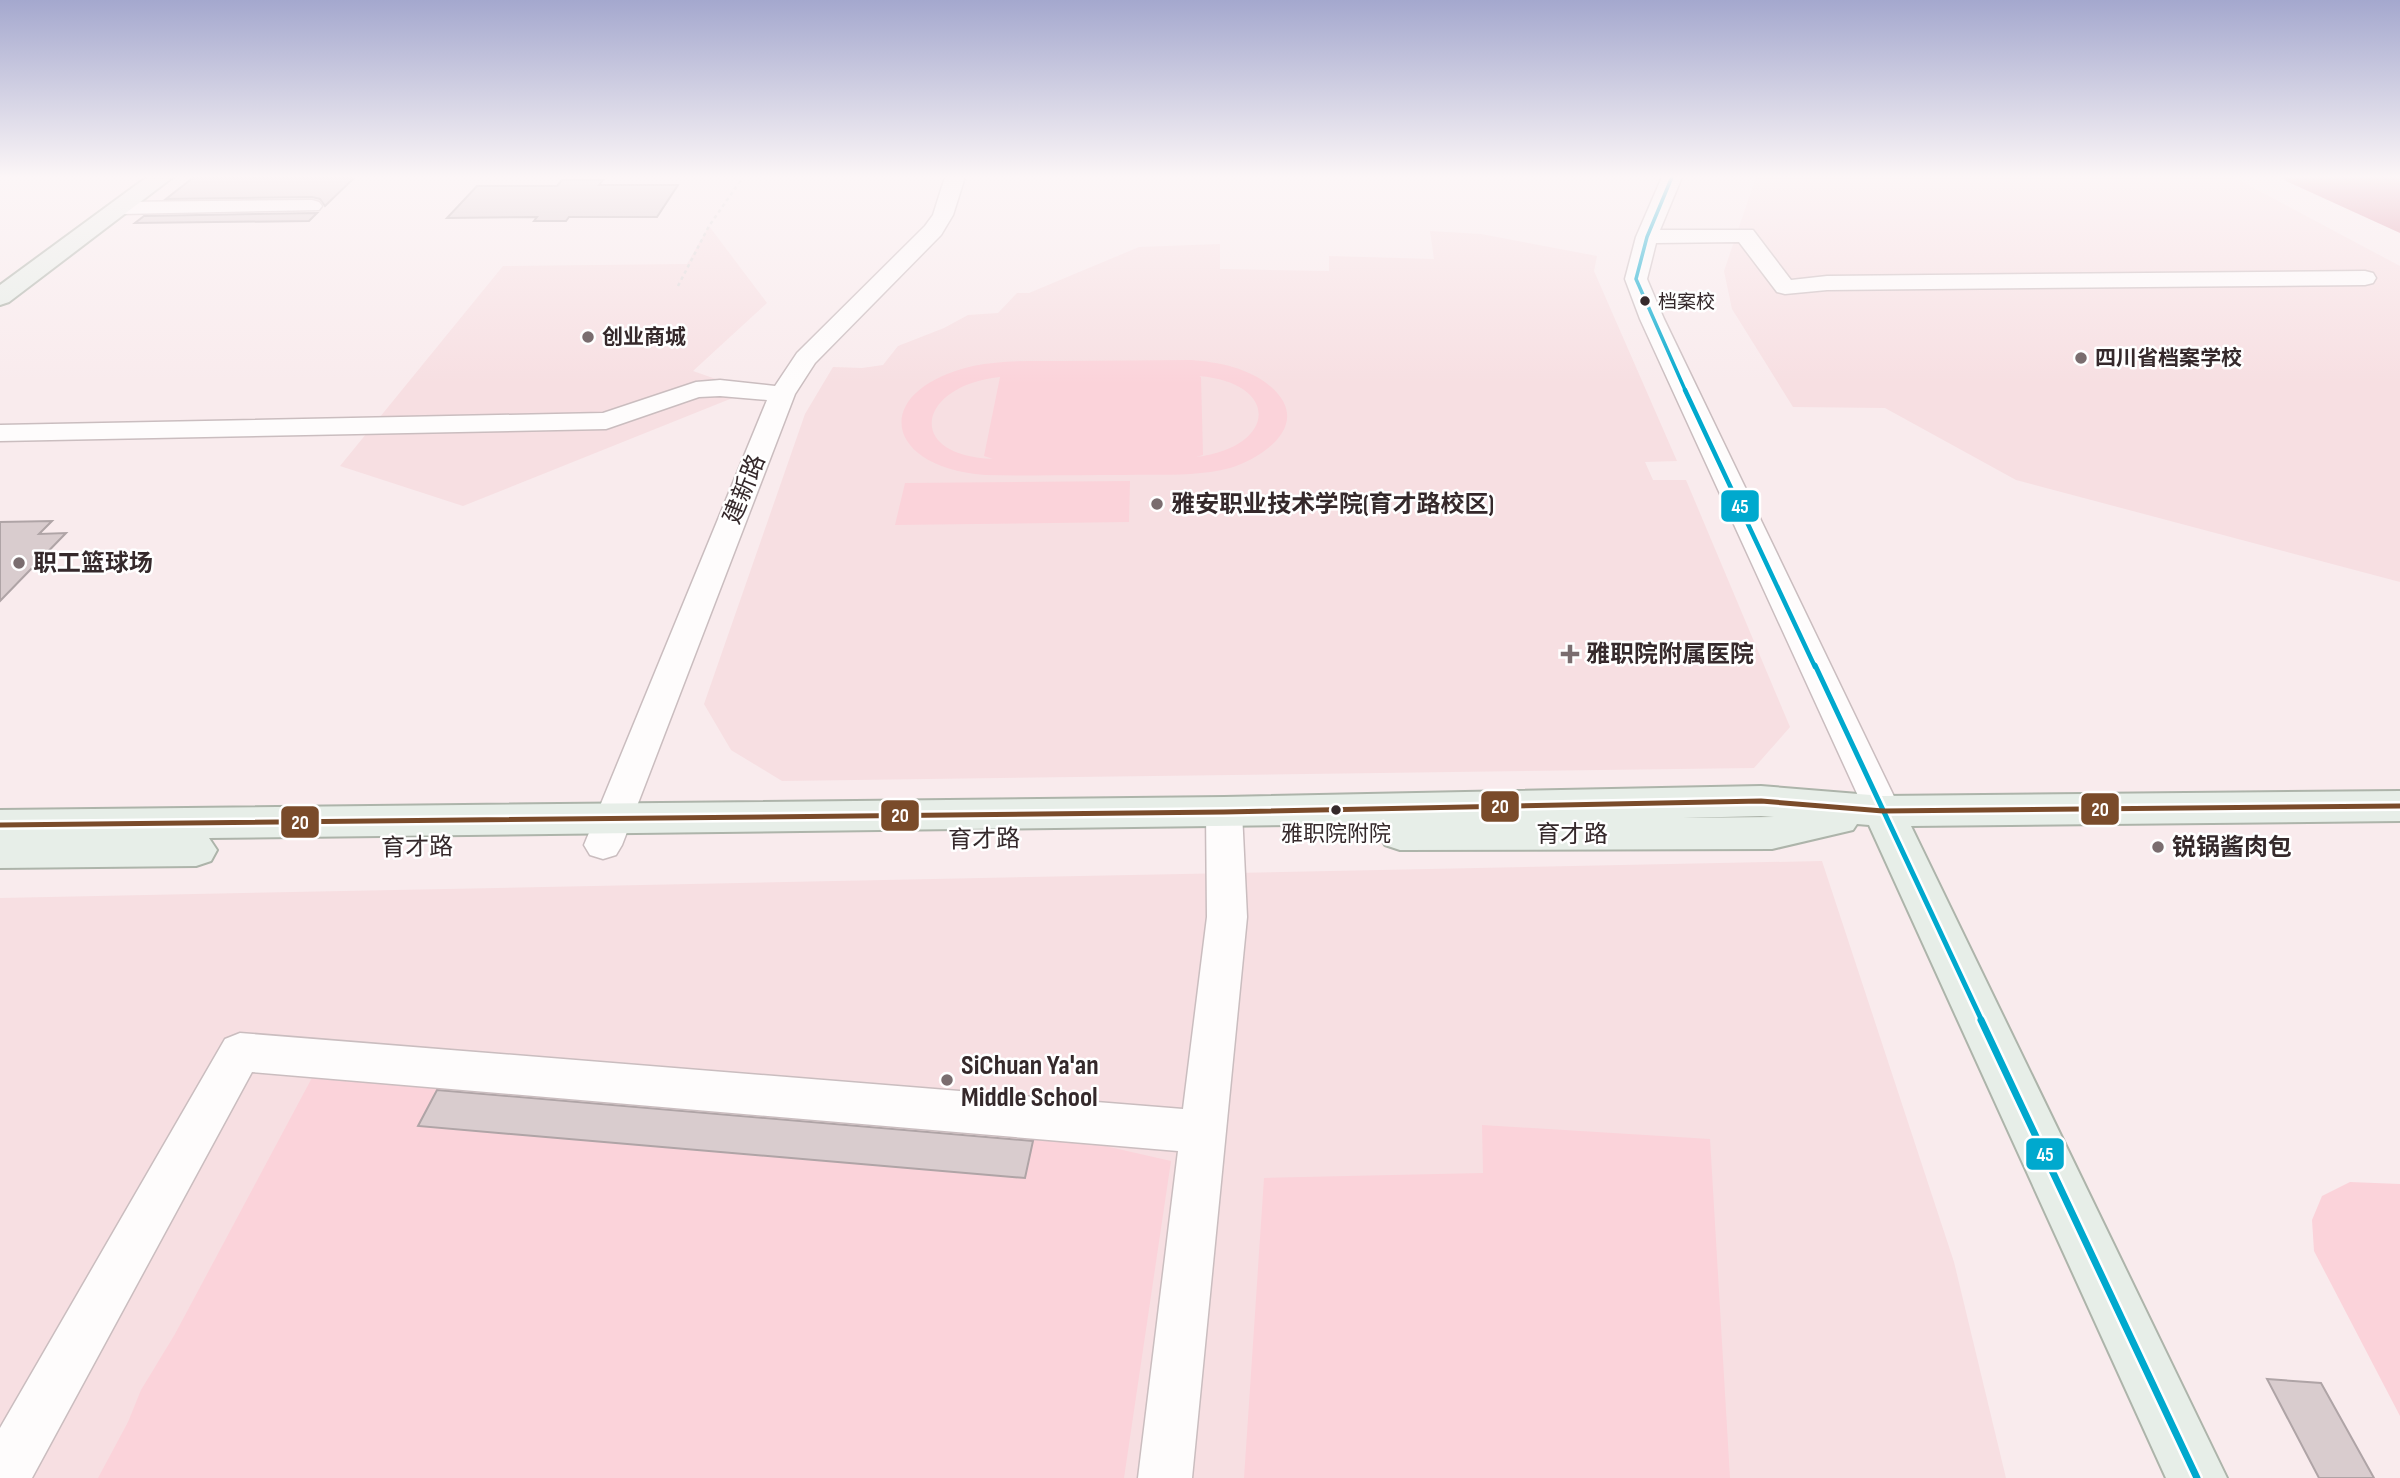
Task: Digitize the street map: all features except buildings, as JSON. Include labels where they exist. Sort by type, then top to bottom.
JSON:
[{"type":"main road","points":[[0,272],[36,246]]},
{"type":"main road","points":[[0,297],[69,246]]},
{"type":"main road","name":"育才路","points":[[0,852],[608,832],[1224,823],[1772,833],[1883,811],[2400,806]]},
{"type":"main road","points":[[1883,811],[2197,1478]]},
{"type":"main road","name":"育才路","points":[[0,825],[608,832]]},
{"type":"street","name":"建新路","points":[[608,832],[782,394],[806,358],[917,246]]},
{"type":"street","points":[[1644,246],[1636,279],[1652,319],[1883,811]]},
{"type":"street","points":[[1753,246],[1785,287],[1827,283],[2365,278]]},
{"type":"street","points":[[0,433],[606,421],[696,390],[720,388],[782,394]]},
{"type":"street","points":[[1165,1478],[1227,917],[1224,823]]},
{"type":"street","points":[[2,1478],[240,1052],[1204,1132]]},
{"type":"path","points":[[678,286],[699,246]]},
{"type":"shaded area","name":"创业商城","points":[[697,246],[724,246],[767,303],[693,371],[750,391],[463,506],[340,466],[503,266],[687,264]]},
{"type":"shaded area","name":"雅安职业技术学院(育才路校区)","points":[[1220,246],[1220,269],[1329,271],[1329,256],[1434,259],[1432,246],[1544,246],[1597,256],[1594,271],[1677,461],[1645,462],[1653,480],[1686,480],[1790,727],[1754,768],[782,781],[731,750],[704,704],[805,414],[833,367],[862,368],[883,365],[898,346],[944,328],[968,315],[998,313],[1017,293],[1029,293],[1139,247]]},
{"type":"shaded area","name":"四川省档案学校","points":[[1733,246],[2362,246],[2400,266],[2400,582],[2016,480],[1885,408],[1793,407],[1732,309],[1724,271]]},
{"type":"shaded area","points":[[1191,360],[1243,370],[1262,380],[1282,399],[1287,412],[1286,425],[1270,447],[1244,463],[1204,473],[985,475],[951,469],[925,458],[909,443],[902,426],[904,409],[917,392],[940,377],[973,366],[1018,361]],"holes":[[[1199,376],[1226,381],[1245,390],[1255,402],[1259,415],[1254,429],[1242,441],[1223,451],[1196,457],[1203,455]],[[1000,377],[984,456],[993,459],[964,455],[944,446],[934,433],[932,419],[938,405],[952,393],[973,383]]]},
{"type":"shaded area","points":[[1130,481],[1129,522],[895,525],[905,483]]},
{"type":"shaded area","name":"SiChuan Ya'an Middle School","points":[[1822,861],[1954,1262],[2006,1478],[0,1478],[0,898]]},
{"type":"shaded area","points":[[314,1074],[443,1081],[418,1126],[1025,1178],[1035,1130],[1171,1161],[1124,1478],[98,1478],[128,1422],[141,1390],[175,1334]]},
{"type":"shaded area","points":[[1482,1125],[1710,1139],[1730,1478],[1244,1478],[1264,1178],[1483,1173]]},
{"type":"shaded area","points":[[2350,1182],[2400,1184],[2400,1416],[2314,1251],[2312,1220],[2322,1196]]},
{"type":"transit line","name":"45","points":[[1645,246],[1636,279],[1652,319],[2197,1478]]},
{"type":"transit line","name":"20","points":[[0,825],[1224,812],[1761,801],[1883,811],[2400,806]]},
{"type":"place","name":"档案校","points":[[1645,301]]},
{"type":"place","name":"创业商城","points":[[588,337]]},
{"type":"place","name":"四川省档案学校","points":[[2081,358]]},
{"type":"place","name":"雅安职业技术学院(育才路校区)","points":[[1157,504]]},
{"type":"place","name":"职工篮球场","points":[[19,563]]},
{"type":"place","name":"雅职院附属医院","points":[[1570,654]]},
{"type":"place","name":"雅职院附院","points":[[1336,810]]},
{"type":"place","name":"锐锅酱肉包","points":[[2158,847]]},
{"type":"place","name":"SiChuan Ya'an Middle School","points":[[947,1080]]}]
